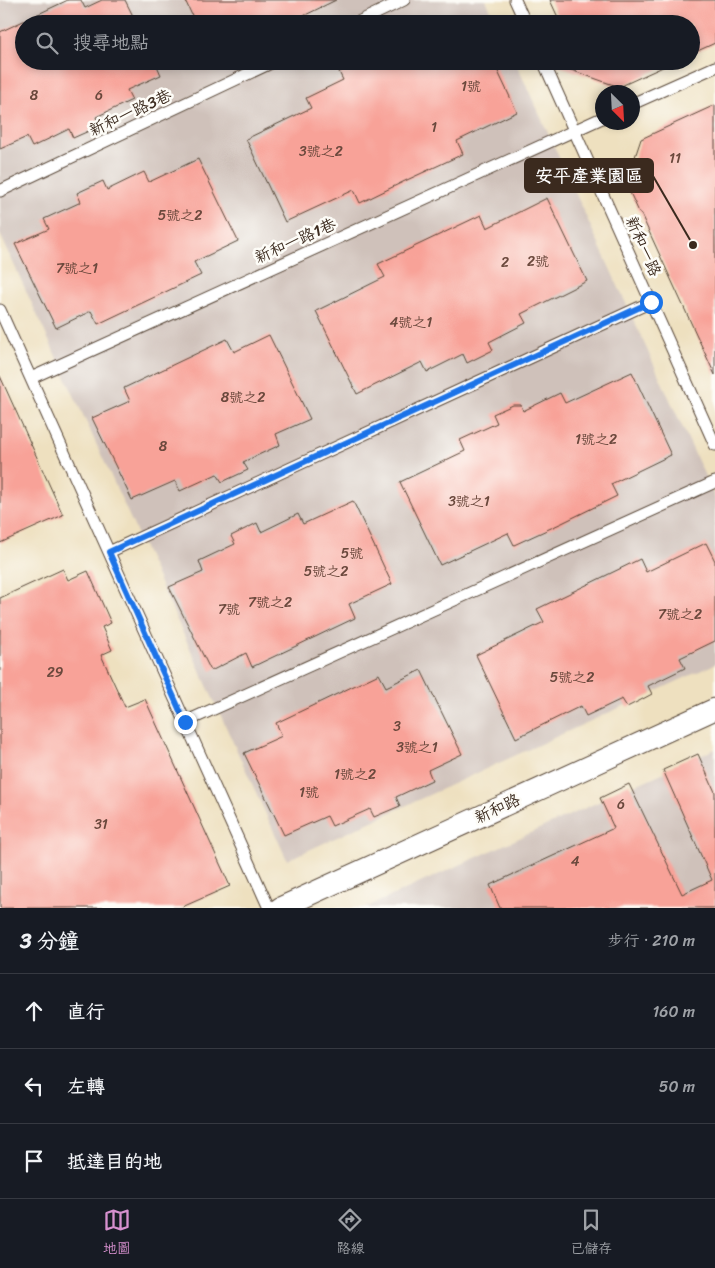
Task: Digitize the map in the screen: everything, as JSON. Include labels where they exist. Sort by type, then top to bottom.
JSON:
[{"type":"street","name":"新和路","points":[[280,908],[715,709]]},
{"type":"lane","points":[[373,15],[404,0]]},
{"type":"lane","points":[[515,0],[522,15]]},
{"type":"lane","points":[[640,100],[715,67]]},
{"type":"lane","name":"新和一路3巷","points":[[0,191],[256,70]]},
{"type":"lane","name":"新和一路","points":[[546,70],[715,444]]},
{"type":"lane","name":"新和一路1巷","points":[[30,378],[595,121]]},
{"type":"lane","points":[[109,552],[651,302]]},
{"type":"lane","points":[[0,310],[269,908]]},
{"type":"lane","points":[[185,722],[715,482]]},
{"type":"shaded area","points":[[0,0],[486,0],[493,15],[15,15],[15,70],[519,70],[715,498],[715,664],[287,860],[0,234]]},
{"type":"shaded area","points":[[715,749],[715,908],[365,908]]},
{"type":"building","points":[[68,0],[81,0],[85,8],[102,0],[125,0],[132,15],[36,15]]},
{"type":"building","points":[[185,0],[336,0],[305,15],[192,15]]},
{"type":"building","points":[[550,0],[715,0],[715,43],[700,50],[700,15],[557,15]]},
{"type":"building","points":[[15,25],[15,70],[159,70],[161,75],[127,90],[132,100],[96,117],[100,126],[73,138],[69,129],[32,147],[27,137],[0,149],[0,32]]},
{"type":"building","points":[[343,70],[497,70],[517,112],[457,141],[463,154],[360,203],[354,190],[285,222],[246,139],[311,108],[306,98],[343,80],[339,72]]},
{"type":"building","points":[[571,70],[656,70],[623,85],[613,85]]},
{"type":"building","points":[[715,105],[715,375],[626,184],[641,139]]},
{"type":"building","points":[[198,159],[238,241],[194,262],[201,275],[98,324],[91,311],[56,328],[15,244],[49,229],[44,219],[81,202],[77,193],[103,181],[107,190],[144,172],[149,182]]},
{"type":"building","points":[[547,198],[587,281],[521,314],[526,323],[489,342],[493,350],[467,363],[463,354],[427,372],[422,362],[357,394],[316,311],[385,277],[378,264],[481,215],[487,228]]},
{"type":"building","points":[[269,335],[310,419],[276,434],[280,445],[243,462],[248,470],[222,482],[217,474],[180,491],[175,481],[132,500],[92,418],[130,401],[124,388],[227,339],[234,352]]},
{"type":"building","points":[[632,372],[671,455],[611,484],[617,496],[562,523],[514,545],[508,533],[440,565],[400,482],[465,451],[460,440],[497,423],[493,414],[513,405],[521,405],[523,411],[560,393],[565,403]]},
{"type":"building","points":[[0,376],[63,515],[0,543]]},
{"type":"building","points":[[353,501],[392,584],[349,604],[355,618],[252,667],[246,653],[211,671],[169,587],[203,572],[199,561],[235,544],[231,536],[257,523],[261,532],[298,514],[303,524]]},
{"type":"building","points":[[706,543],[715,561],[715,641],[680,658],[685,668],[648,686],[652,694],[627,707],[622,699],[586,716],[581,706],[516,738],[476,655],[544,622],[537,609],[640,559],[646,572]]},
{"type":"building","points":[[63,569],[68,580],[88,571],[111,623],[102,627],[112,650],[101,655],[125,707],[145,699],[230,886],[180,908],[0,908],[0,598]]},
{"type":"building","points":[[421,670],[462,754],[428,770],[432,780],[396,797],[400,806],[374,817],[370,809],[332,826],[327,816],[284,835],[244,753],[282,736],[276,723],[379,674],[386,687]]},
{"type":"building","points":[[698,754],[715,792],[715,908],[500,908],[490,885],[614,828],[600,798],[629,784],[682,894],[712,880],[663,770]]},
{"type":"place","name":"安平產業園區","points":[[693,245]]},
{"type":"route","points":[[185,722],[109,552],[651,302]]}]
